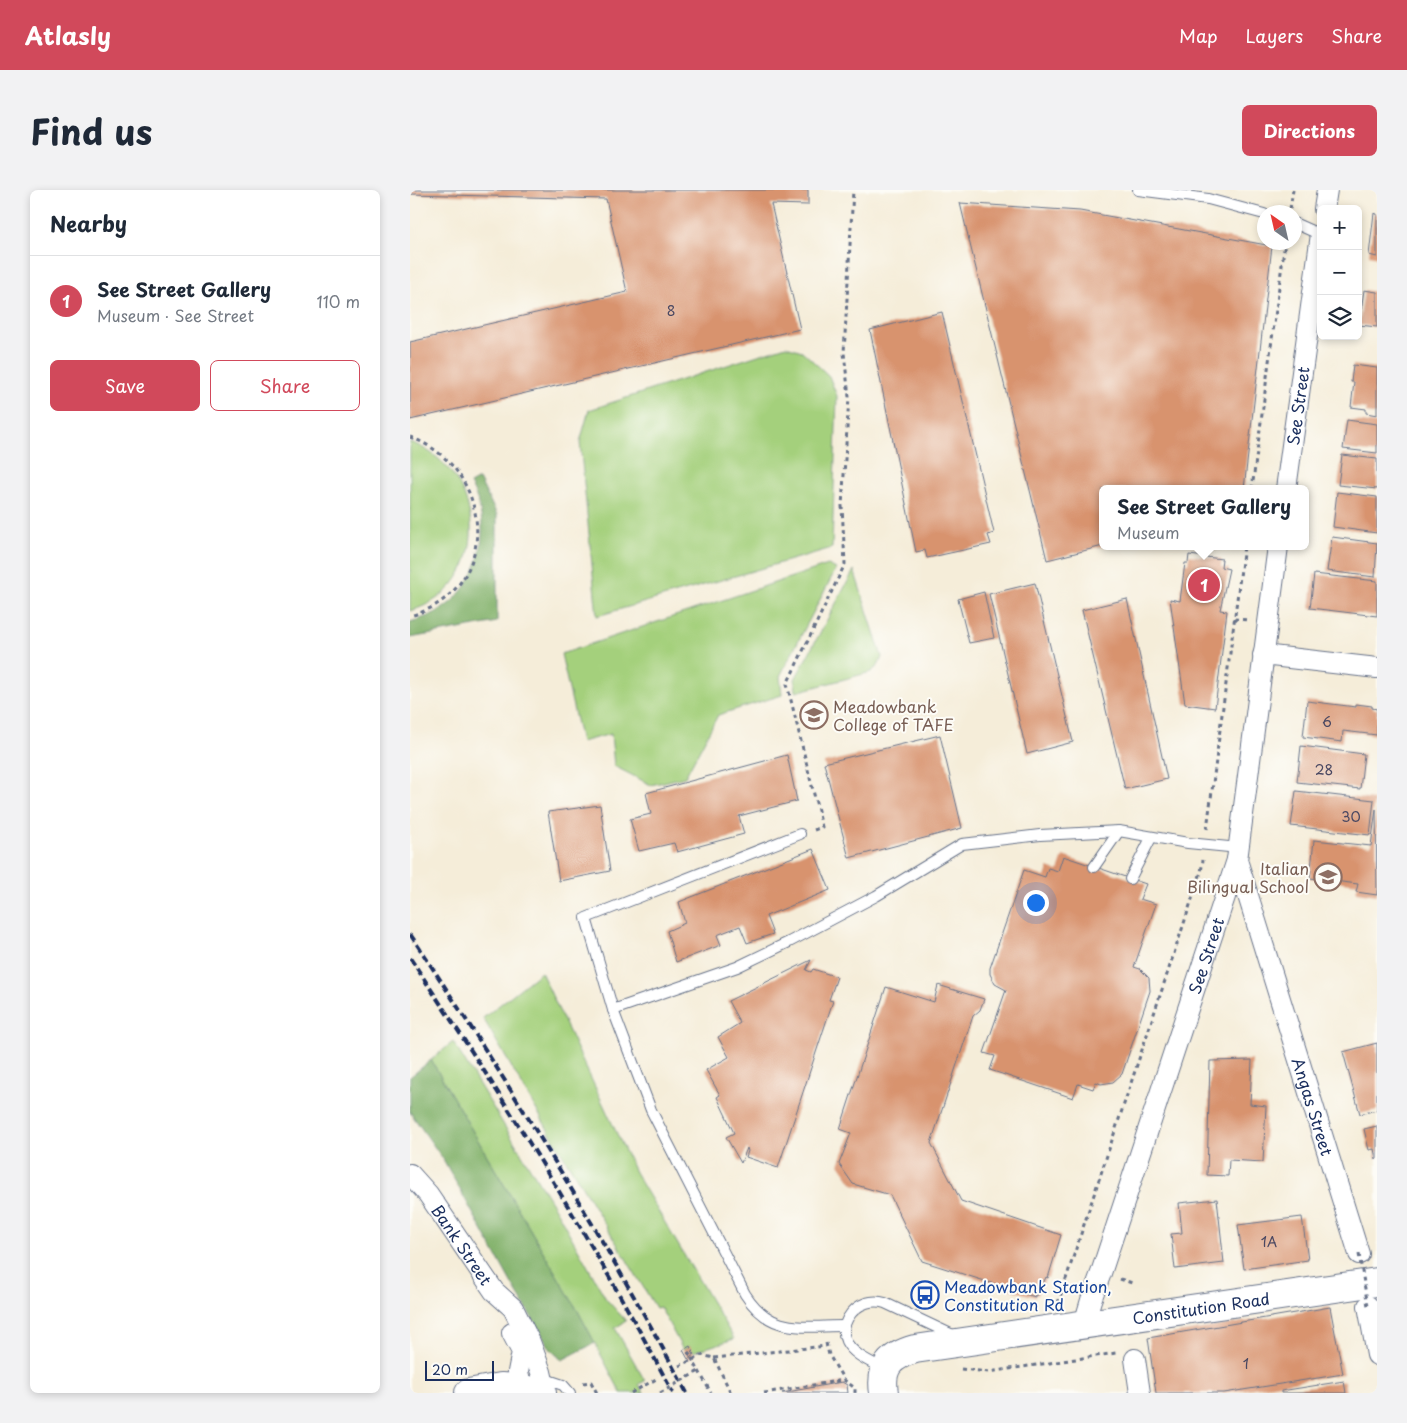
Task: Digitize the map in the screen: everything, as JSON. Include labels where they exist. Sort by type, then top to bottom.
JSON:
[{"type":"main road","name":"Constitution Road","points":[[884,1381],[889,1362],[905,1352],[1084,1324],[1372,1294]]},
{"type":"main road","points":[[469,1393],[501,1387],[534,1389]]},
{"type":"street","points":[[1325,205],[1327,190]]},
{"type":"street","name":"See Street","points":[[1287,485],[1319,250]]},
{"type":"street","name":"See Street","points":[[1084,1324],[1238,854],[1277,550]]},
{"type":"street","points":[[1264,655],[1377,668]]},
{"type":"street","name":"Angas Street","points":[[1238,854],[1359,1254]]},
{"type":"street","name":"Bank Street","points":[[410,1174],[428,1194],[494,1291],[502,1315],[522,1352],[518,1372],[534,1389]]},
{"type":"street","points":[[1372,1294],[1377,1355]]},
{"type":"street","points":[[1135,1359],[1140,1393]]},
{"type":"lane","points":[[1138,190],[1208,200],[1257,212]]},
{"type":"lane","points":[[1302,226],[1317,232]]},
{"type":"lane","points":[[613,1010],[737,967],[876,896],[962,844],[1040,835],[1119,831],[1151,838],[1205,845],[1238,854]]},
{"type":"lane","points":[[1094,867],[1119,831]]},
{"type":"lane","points":[[800,834],[586,918],[613,1010],[651,1110],[745,1294],[762,1316],[776,1323],[791,1326],[844,1326]]},
{"type":"lane","points":[[1130,879],[1151,838]]},
{"type":"lane","points":[[884,1381],[850,1347],[844,1334],[844,1326],[851,1313],[857,1307],[877,1301],[885,1302],[967,1342]]},
{"type":"lane","points":[[534,1389],[563,1385],[573,1389]]},
{"type":"path","points":[[800,834],[822,827],[787,684],[845,564],[842,506],[849,398],[844,353],[854,190]]},
{"type":"path","points":[[1290,205],[1293,190]]},
{"type":"path","points":[[1253,485],[1284,250]]},
{"type":"path","points":[[410,437],[420,440],[435,450],[460,475],[474,507],[477,525],[476,545],[471,565],[463,580],[453,593],[440,604],[425,612],[410,616]]},
{"type":"path","points":[[1071,1265],[1201,872],[1243,550]]},
{"type":"path","points":[[1359,1254],[1372,1294]]},
{"type":"path","points":[[679,1366],[700,1355],[714,1358],[826,1346]]},
{"type":"path","points":[[694,1359],[688,1352],[711,1393]]},
{"type":"path","points":[[960,1369],[989,1372],[1121,1352],[1135,1359]]},
{"type":"path","points":[[714,1358],[732,1393]]},
{"type":"path","points":[[660,1393],[699,1371]]},
{"type":"path","points":[[631,1393],[658,1378]]},
{"type":"path","points":[[764,1393],[844,1380],[855,1388],[855,1393]]},
{"type":"path","points":[[573,1389],[590,1382],[597,1393]]},
{"type":"green space","points":[[786,346],[802,351],[829,376],[837,396],[832,548],[597,616],[580,442],[589,410]]},
{"type":"green space","points":[[410,442],[436,457],[455,477],[467,502],[471,528],[468,555],[457,579],[438,598],[410,611]]},
{"type":"green space","points":[[479,479],[497,515],[497,622],[410,638],[410,622],[442,609],[455,598],[466,584],[474,569],[480,552],[482,534],[477,500],[470,484]]},
{"type":"green space","points":[[828,565],[836,569],[780,676],[782,695],[718,715],[685,777],[651,785],[614,766],[611,734],[581,742],[561,654]]},
{"type":"green space","points":[[854,570],[882,657],[878,666],[871,672],[796,692],[795,679]]},
{"type":"green space","points":[[541,972],[635,1172],[734,1339],[693,1352],[689,1346],[683,1350],[660,1307],[656,1308],[558,1147],[483,1018]]},
{"type":"green space","points":[[453,1042],[559,1215],[606,1299],[626,1321],[615,1328],[645,1381],[639,1384],[644,1393],[621,1393],[579,1313],[431,1060]]},
{"type":"green space","points":[[431,1060],[595,1343],[562,1360],[551,1350],[513,1286],[443,1159],[410,1112],[410,1077]]},
{"type":"building","points":[[410,190],[808,190],[808,205],[771,204],[800,329],[410,420],[410,342],[627,292],[606,199],[410,194]]},
{"type":"building","points":[[960,203],[1080,211],[1257,243],[1257,250],[1272,250],[1244,485],[1099,485],[1099,547],[1047,560]]},
{"type":"building","points":[[1374,213],[1377,214],[1377,257],[1369,255]]},
{"type":"building","points":[[1364,290],[1377,292],[1377,327],[1362,325]]},
{"type":"building","points":[[942,312],[994,533],[988,535],[991,544],[927,558],[925,550],[916,552],[870,330]]},
{"type":"building","points":[[1353,365],[1377,368],[1377,415],[1366,413],[1366,409],[1351,407],[1354,382],[1351,382]]},
{"type":"building","points":[[1347,420],[1377,424],[1377,453],[1343,449]]},
{"type":"building","points":[[1342,455],[1377,459],[1377,489],[1338,485]]},
{"type":"building","points":[[1337,492],[1377,497],[1377,533],[1333,527]]},
{"type":"building","points":[[1332,537],[1377,543],[1375,577],[1327,571]]},
{"type":"building","points":[[1189,555],[1222,559],[1221,567],[1229,569],[1220,610],[1227,611],[1215,708],[1185,704],[1170,599],[1180,601],[1185,563],[1188,563]]},
{"type":"building","points":[[1314,574],[1377,581],[1377,616],[1310,608]]},
{"type":"building","points":[[1035,583],[1073,742],[1027,754],[989,594]]},
{"type":"building","points":[[984,592],[994,638],[969,643],[958,599]]},
{"type":"building","points":[[1127,599],[1167,779],[1125,789],[1082,610]]},
{"type":"building","points":[[1307,701],[1356,707],[1356,704],[1372,706],[1372,708],[1377,709],[1377,735],[1343,731],[1342,742],[1303,737]]},
{"type":"building","points":[[940,735],[962,828],[849,858],[824,763]]},
{"type":"building","points":[[1301,746],[1364,754],[1360,789],[1297,782]]},
{"type":"building","points":[[787,755],[797,801],[739,816],[744,834],[677,852],[674,843],[639,851],[630,819],[651,814],[646,793]]},
{"type":"building","points":[[1296,791],[1374,800],[1370,835],[1291,826]]},
{"type":"building","points":[[600,805],[610,871],[559,881],[548,812]]},
{"type":"building","points":[[1376,809],[1377,895],[1356,892],[1358,884],[1310,878],[1314,840],[1371,846]]},
{"type":"building","points":[[813,849],[830,890],[766,916],[773,934],[747,943],[740,926],[717,935],[721,945],[676,962],[667,931],[685,923],[679,902]]},
{"type":"building","points":[[1063,856],[1146,884],[1140,899],[1156,904],[1134,967],[1140,969],[1149,978],[1150,991],[1122,1074],[1113,1082],[1101,1084],[1096,1082],[1093,1089],[1078,1084],[1073,1098],[990,1070],[995,1056],[984,1053],[1006,990],[995,984],[990,974],[990,968],[1024,870],[1045,877],[1048,868],[1058,871]]},
{"type":"building","points":[[811,960],[806,970],[811,972],[813,969],[837,977],[829,1000],[833,1001],[778,1168],[746,1157],[747,1148],[741,1163],[726,1137],[734,1133],[717,1097],[720,1095],[706,1070],[729,1057],[718,1037],[740,1023],[728,1001]]},
{"type":"building","points":[[938,985],[984,999],[980,1010],[973,1016],[931,1143],[961,1201],[1061,1235],[1048,1278],[1046,1277],[1038,1295],[1035,1294],[1035,1297],[922,1261],[890,1195],[853,1184],[839,1164],[851,1133],[840,1129],[886,987],[934,1002]]},
{"type":"building","points":[[1377,1043],[1377,1110],[1360,1114],[1343,1052]]},
{"type":"building","points":[[1252,1060],[1250,1104],[1266,1106],[1263,1162],[1229,1160],[1228,1176],[1207,1175],[1210,1061]]},
{"type":"building","points":[[1377,1126],[1376,1159],[1374,1149],[1369,1150],[1364,1129]]},
{"type":"building","points":[[1217,1199],[1224,1263],[1175,1269],[1171,1234],[1182,1233],[1179,1203]]},
{"type":"building","points":[[1302,1217],[1308,1260],[1244,1269],[1238,1225]]},
{"type":"building","points":[[1330,1307],[1343,1374],[1224,1393],[1156,1393],[1148,1338]]},
{"type":"building","points":[[690,1346],[694,1355],[688,1359],[683,1350]]},
{"type":"building","points":[[1344,1381],[1346,1393],[1281,1393],[1281,1391]]},
{"type":"building","points":[[842,1382],[847,1385],[848,1393],[782,1393]]},
{"type":"railway","points":[[410,934],[554,1160],[589,1218],[687,1393]]},
{"type":"railway","points":[[410,958],[480,1064],[580,1226],[673,1393]]},
{"type":"place","name":"See Street Gallery","points":[[1204,585]]},
{"type":"place","name":"Meadowbank College of TAFE","points":[[814,715]]},
{"type":"place","name":"Italian Bilingual School","points":[[1328,877]]},
{"type":"place","name":"Meadowbank Station, Constitution Rd","points":[[925,1295]]}]
